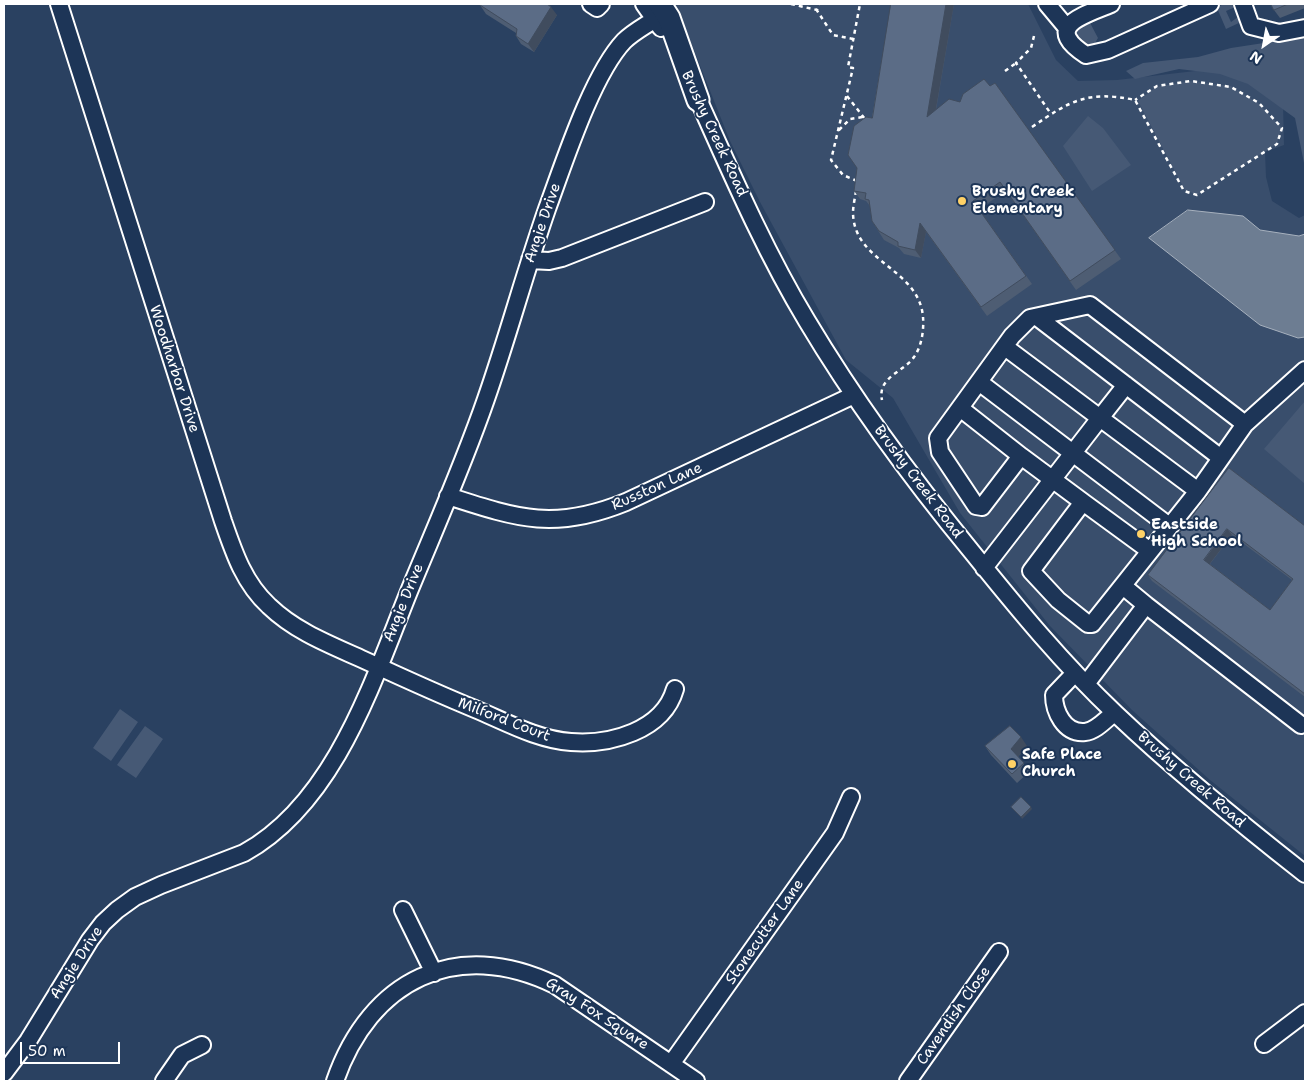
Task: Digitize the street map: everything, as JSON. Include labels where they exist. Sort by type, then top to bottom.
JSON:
[{"type":"main road","points":[[658,12],[669,18],[698,100]]},
{"type":"street","name":"Woodharbor Drive","points":[[59,4],[237,561],[256,593],[284,618],[318,639],[378,667]]},
{"type":"street","points":[[591,4],[597,8],[601,4]]},
{"type":"street","points":[[644,4],[658,12]]},
{"type":"street","points":[[1047,4],[1067,28],[1068,35],[1076,48],[1086,55],[1096,54],[1210,4]]},
{"type":"street","points":[[1067,28],[1071,21],[1111,4]]},
{"type":"street","points":[[1243,4],[1251,26],[1279,33],[1305,28]]},
{"type":"street","name":"Angie Drive","points":[[4,1073],[28,1042],[90,940],[103,923],[117,910],[136,898],[162,885],[244,854],[272,836],[314,790],[344,742],[378,667],[486,400],[530,260],[560,174],[600,79],[624,42],[658,12]]},
{"type":"street","name":"Brushy Creek Road","points":[[698,100],[735,182],[806,319],[854,394],[928,499],[1015,607],[1114,713],[1191,782],[1305,874]]},
{"type":"street","points":[[530,260],[549,261],[562,258],[705,202]]},
{"type":"street","points":[[1021,456],[982,507],[976,506],[940,452],[938,438],[1005,347],[1030,318],[1090,305],[1246,424]]},
{"type":"street","points":[[1037,317],[1221,458]]},
{"type":"street","points":[[1005,347],[1198,491]]},
{"type":"street","points":[[1083,502],[1030,571],[1058,600],[1088,624],[1092,624],[1198,491],[1246,424],[1305,370]]},
{"type":"street","points":[[979,382],[1169,526]]},
{"type":"street","points":[[984,568],[1126,385]]},
{"type":"street","name":"Russton Lane","points":[[448,496],[526,519],[559,520],[591,514],[626,502],[854,394]]},
{"type":"street","points":[[960,408],[1021,456],[1150,551]]},
{"type":"street","points":[[1123,586],[1301,725]]},
{"type":"street","points":[[1114,713],[1098,726],[1086,732],[1073,730],[1061,720],[1054,709],[1054,695],[1081,679],[1146,605]]},
{"type":"street","name":"Milford Court","points":[[378,667],[543,737],[571,742],[607,741],[630,734],[659,714],[675,689]]},
{"type":"street","name":"Stonecutter Lane","points":[[671,1064],[835,833],[851,797]]},
{"type":"street","points":[[403,910],[434,973]]},
{"type":"street","name":"Cavendish Close","points":[[908,1081],[999,952]]},
{"type":"street","name":"Gray Fox Square","points":[[335,1081],[342,1060],[355,1036],[372,1013],[398,989],[434,973],[476,965],[507,967],[532,974],[555,984],[696,1081]]},
{"type":"street","points":[[1264,1044],[1305,1013]]},
{"type":"street","points":[[164,1081],[182,1055],[202,1045]]},
{"type":"path","points":[[791,4],[816,9],[834,36],[853,39]]},
{"type":"path","points":[[816,9],[819,4]]},
{"type":"path","points":[[860,4],[848,67],[853,68],[831,160],[843,175],[858,181],[853,212],[860,240],[870,254],[911,287],[923,310],[924,326],[916,355],[888,379],[882,390],[882,400]]},
{"type":"path","points":[[1004,71],[1016,64],[1031,48],[1034,36]]},
{"type":"path","points":[[1016,64],[1051,114]]},
{"type":"path","points":[[1032,127],[1051,114],[1084,97],[1110,95],[1135,100],[1157,86],[1191,81],[1231,87],[1259,103],[1282,128],[1277,144],[1197,195],[1184,191],[1135,100]]},
{"type":"path","points":[[846,95],[863,117],[871,120]]},
{"type":"path","points":[[838,130],[850,120],[863,117]]},
{"type":"shaded area","points":[[668,4],[1028,4],[1056,60],[1078,81],[1117,80],[1221,68],[1283,103],[1284,145],[1265,152],[1266,177],[1272,201],[1299,218],[1305,215],[1305,856],[1210,780],[1132,710],[1050,626],[960,513],[893,398],[846,360],[760,202],[730,141],[687,33]]},
{"type":"shaded area","points":[[1223,4],[1234,4],[1233,8],[1226,11],[1231,22],[1238,17],[1241,22],[1226,29],[1217,8]]},
{"type":"shaded area","points":[[1088,19],[1098,38],[1095,43],[1086,45],[1078,36],[1076,28],[1077,24]]},
{"type":"shaded area","points":[[1303,37],[1305,40],[1305,168],[1295,118],[1248,84],[1220,74],[1179,69],[1135,79],[1126,71],[1143,63],[1198,57],[1231,48]]},
{"type":"shaded area","points":[[1190,81],[1231,86],[1258,103],[1282,128],[1277,144],[1197,195],[1185,190],[1138,101],[1156,87]]},
{"type":"shaded area","points":[[1088,116],[1103,128],[1131,165],[1092,191],[1063,146]]},
{"type":"shaded area","points":[[1188,210],[1243,216],[1260,230],[1299,236],[1305,234],[1305,337],[1298,338],[1260,325],[1149,238]]},
{"type":"shaded area","points":[[1305,401],[1305,484],[1264,449]]},
{"type":"shaded area","points":[[120,709],[138,722],[111,761],[93,748]]},
{"type":"shaded area","points":[[145,726],[163,739],[136,778],[117,765]]},
{"type":"building","points":[[481,4],[547,4],[551,7],[528,44],[516,36],[517,29]]},
{"type":"building","points":[[891,4],[946,4],[927,117],[949,99],[960,102],[963,94],[984,79],[990,86],[995,83],[1115,250],[1070,281],[1000,182],[973,201],[1026,276],[981,307],[920,223],[915,250],[898,246],[898,242],[879,231],[872,221],[869,200],[865,199],[866,193],[854,191],[857,168],[848,155],[854,126],[866,117],[872,118]]},
{"type":"building","points":[[1271,4],[1288,4],[1274,10]]},
{"type":"building","points":[[1229,468],[1305,526],[1305,694],[1148,575]],"holes":[[[1227,529],[1293,579],[1270,610],[1204,560]]]},
{"type":"building","points":[[1010,726],[1021,737],[1011,749],[1024,763],[1012,774],[985,746]]},
{"type":"building","points":[[1021,797],[1031,807],[1021,817],[1011,807]]},
{"type":"place","name":"Brushy Creek Elementary","points":[[962,201]]},
{"type":"place","name":"Eastside High School","points":[[1141,534]]},
{"type":"place","name":"Safe Place Church","points":[[1012,764]]}]
